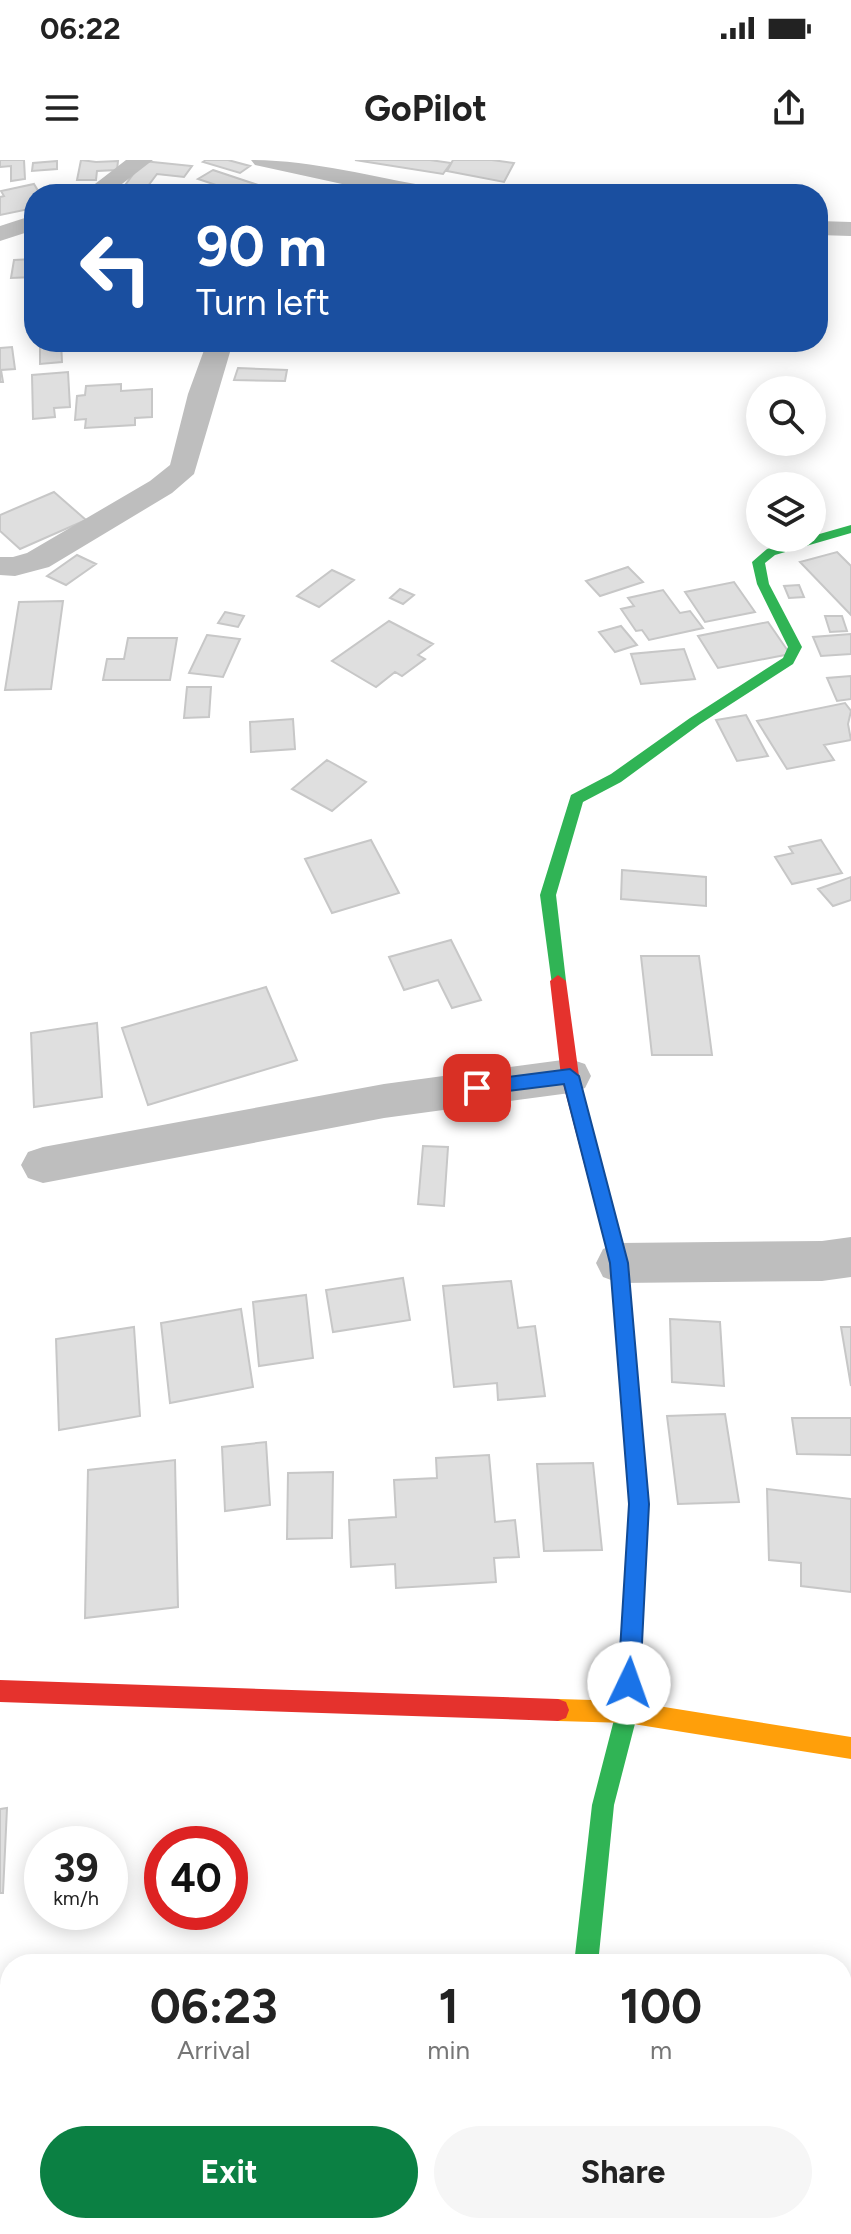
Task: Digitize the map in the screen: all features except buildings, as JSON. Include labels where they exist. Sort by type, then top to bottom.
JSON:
[{"type":"street","points":[[108,184],[141,160]]},
{"type":"street","points":[[263,160],[379,184]]},
{"type":"street","points":[[281,184],[288,167]]},
{"type":"street","points":[[0,234],[24,226]]},
{"type":"street","points":[[828,228],[851,229]]},
{"type":"street","points":[[0,566],[15,567],[38,560],[161,487],[184,468],[202,394],[217,352]]},
{"type":"street","points":[[587,1954],[603,1805],[627,1712],[639,1504],[619,1263],[570,1076],[548,895],[576,799],[616,778],[695,721],[788,661],[795,647],[791,633],[758,574],[758,562],[771,552],[851,529]]},
{"type":"street","points":[[43,1165],[384,1101],[570,1076]]},
{"type":"street","points":[[619,1263],[822,1261],[851,1257]]},
{"type":"street","points":[[0,1691],[627,1712],[851,1748]]},
{"type":"traffic: fast","points":[[558,981],[548,895],[576,799],[616,778],[695,721],[788,661],[795,647],[763,584],[758,562],[771,552],[851,529]]},
{"type":"traffic: fast","points":[[587,1954],[603,1805],[627,1712],[638,1529]]},
{"type":"traffic: slow","points":[[558,1710],[627,1712],[851,1748]]},
{"type":"traffic: jam","points":[[558,981],[570,1076],[619,1263],[639,1504],[638,1529]]},
{"type":"traffic: jam","points":[[0,1691],[558,1710]]},
{"type":"route","points":[[477,1088],[570,1076],[619,1263],[639,1504],[629,1683]]}]
